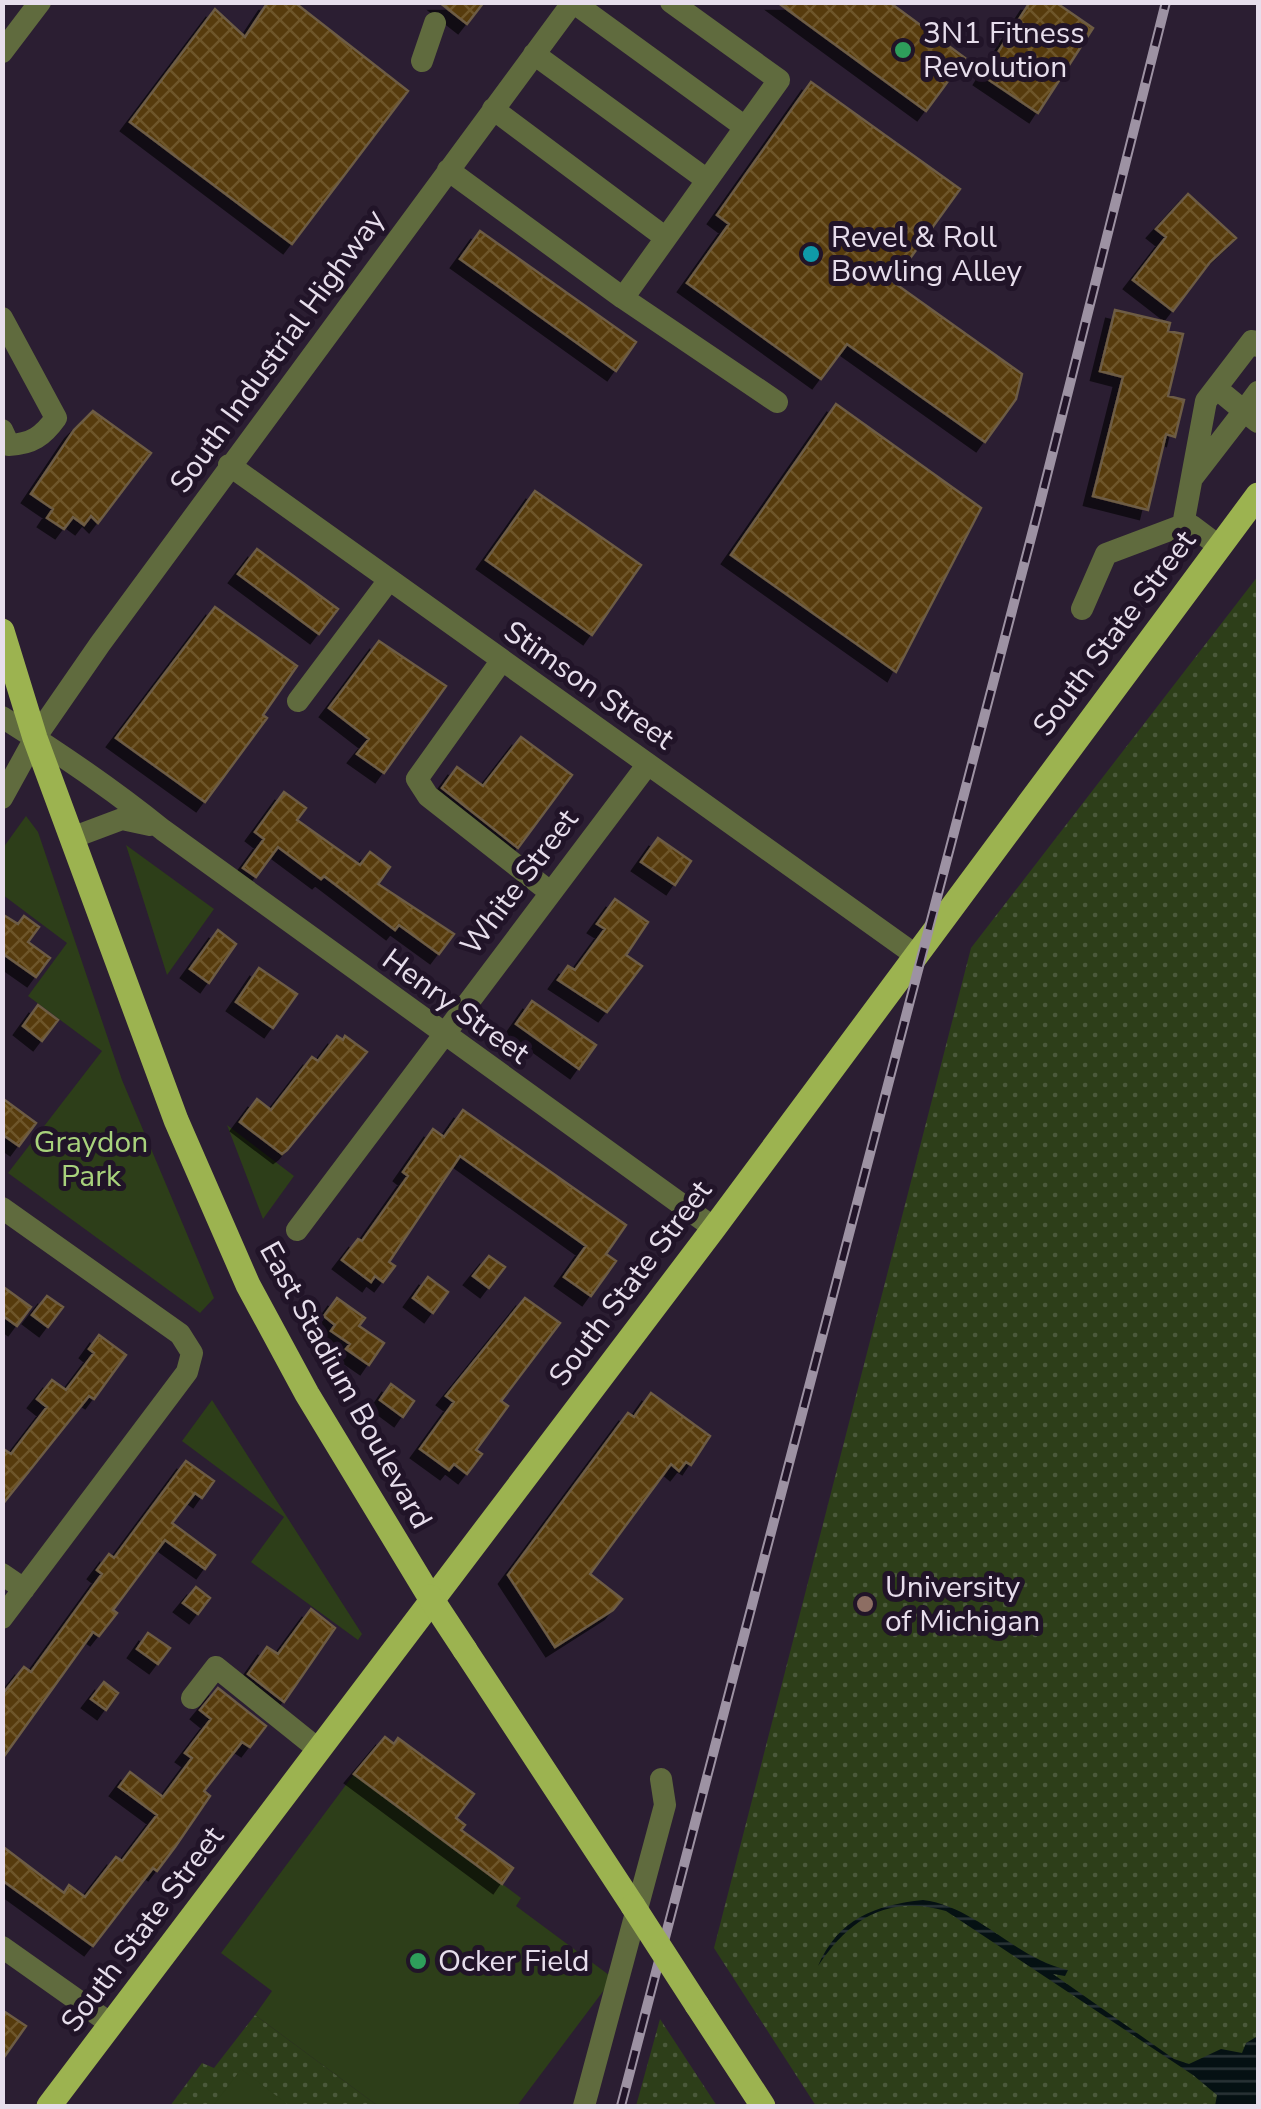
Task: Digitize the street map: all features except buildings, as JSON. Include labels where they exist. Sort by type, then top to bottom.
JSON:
[{"type":"main road","name":"South State Street","points":[[49,2106],[714,1228],[1258,495]]},
{"type":"main road","name":"East Stadium Boulevard","points":[[2,631],[35,738],[176,1120],[248,1285],[397,1546],[763,2106]]},
{"type":"street","points":[[2,52],[40,2]]},
{"type":"street","points":[[573,2],[745,126]]},
{"type":"street","name":"South Industrial Highway","points":[[2,798],[35,738],[229,465],[573,2]]},
{"type":"street","points":[[623,298],[779,80],[672,2]]},
{"type":"street","points":[[422,61],[435,23]]},
{"type":"street","points":[[534,54],[707,180]]},
{"type":"street","points":[[494,109],[666,238]]},
{"type":"street","points":[[448,170],[623,298],[777,402]]},
{"type":"street","points":[[2,318],[56,418],[43,436],[22,444],[10,444],[2,430]]},
{"type":"street","points":[[1183,524],[1206,400],[1252,341],[1258,346]]},
{"type":"street","points":[[1191,480],[1254,408],[1216,388]]},
{"type":"street","name":"Stimson Street","points":[[229,465],[914,954]]},
{"type":"street","points":[[1082,609],[1106,554],[1183,524],[1192,526],[1220,547]]},
{"type":"street","points":[[298,701],[389,580]]},
{"type":"street","points":[[502,660],[417,780],[428,796],[550,892]]},
{"type":"street","name":"Henry Street","points":[[2,717],[70,764],[93,774],[163,830],[714,1228]]},
{"type":"street","name":"White Street","points":[[297,1230],[648,764]]},
{"type":"street","name":"Henry Street","points":[[74,837],[122,818],[163,830]]},
{"type":"street","points":[[2,1208],[180,1334],[192,1352],[187,1372],[2,1618]]},
{"type":"street","points":[[2,1574],[24,1590]]},
{"type":"street","points":[[192,1698],[216,1667],[318,1749]]},
{"type":"street","points":[[584,2106],[665,1805],[661,1779]]},
{"type":"street","points":[[2,1947],[111,2024]]},
{"type":"green space","name":"University of Michigan","points":[[1258,576],[1258,2106],[816,2106],[714,1948],[971,948]]},
{"type":"green space","name":"Graydon Park","points":[[26,816],[38,832],[122,1080],[214,1298],[200,1313],[8,1173],[102,1051],[28,996],[67,943],[3,895],[3,848]]},
{"type":"green space","points":[[126,845],[214,909],[167,975]]},
{"type":"green space","name":"Graydon Park","points":[[227,1125],[294,1176],[263,1219]]},
{"type":"green space","points":[[212,1400],[362,1634],[358,1640],[251,1562],[284,1517],[182,1441]]},
{"type":"green space","name":"Ocker Field","points":[[354,1774],[521,1898],[516,1906],[613,1978],[517,2106],[378,2106],[255,2015],[272,1991],[221,1953]]},
{"type":"green space","points":[[255,2015],[378,2106],[170,2106],[202,2063],[214,2068]]},
{"type":"green space","points":[[660,2019],[717,2106],[636,2106]]},
{"type":"green space","points":[[241,2069],[290,2106],[213,2106]]},
{"type":"shaded area","points":[[923,1900],[961,1912],[1030,1955],[1068,1970],[1065,1976],[1053,1974],[1174,2059],[1189,2064],[1221,2049],[1242,2053],[1246,2043],[1258,2036],[1258,2106],[1215,2106],[1217,2095],[1193,2075],[946,1911],[906,1906],[872,1914],[843,1935],[818,1966],[836,1937],[860,1917],[889,1906]]},
{"type":"railway","points":[[621,2106],[1037,515],[1166,2]]},
{"type":"place","name":"3N1 Fitness Revolution","points":[[903,50]]},
{"type":"place","name":"Revel & Roll Bowling Alley","points":[[811,254]]},
{"type":"place","name":"University of Michigan","points":[[865,1604]]},
{"type":"place","name":"Ocker Field","points":[[418,1961]]}]
